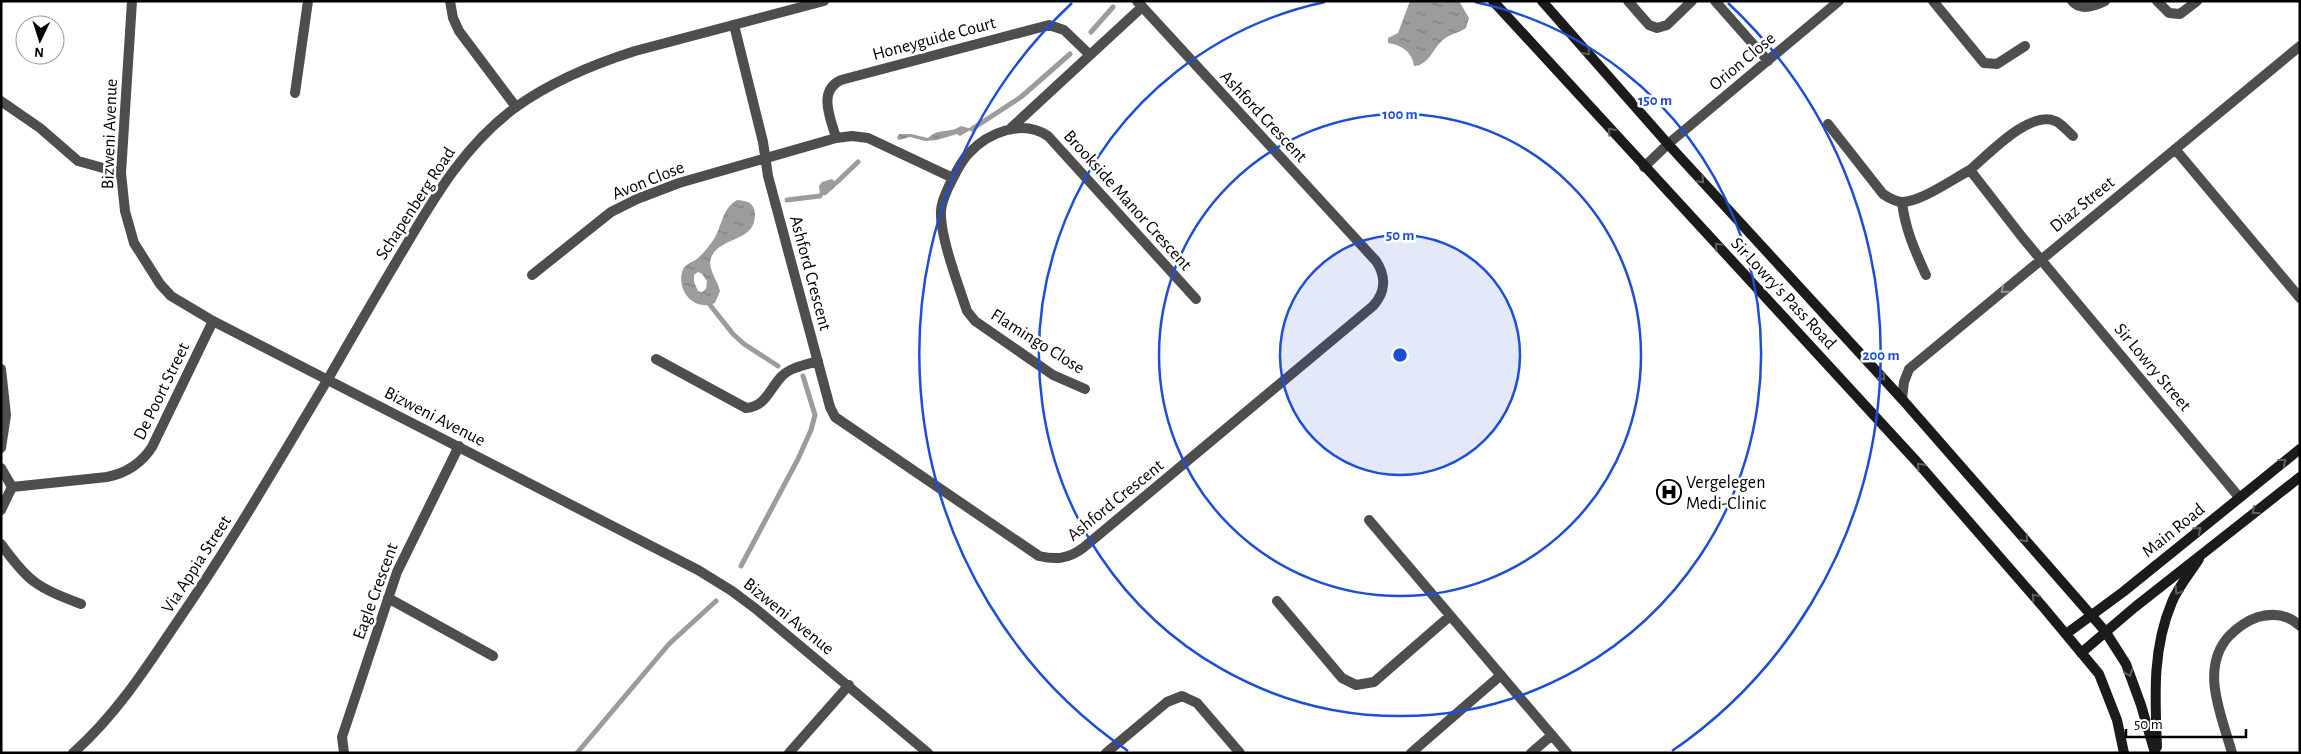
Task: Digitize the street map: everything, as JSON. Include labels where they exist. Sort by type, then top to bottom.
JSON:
[{"type":"main road","name":"Sir Lowry's Pass Road","points":[[1493,1],[1917,462],[2066,634],[2080,653]]},
{"type":"main road","name":"Sir Lowry's Pass Road","points":[[1542,1],[1668,144],[1902,399],[2104,631]]},
{"type":"main road","name":"Main Road","points":[[2066,634],[2092,616],[2239,496],[2300,449]]},
{"type":"main road","name":"Main Road","points":[[2080,653],[2104,631],[2205,550],[2300,477]]},
{"type":"main road","points":[[2156,753],[2154,693],[2158,645],[2172,600],[2205,550]]},
{"type":"main road","points":[[2104,631],[2126,664],[2156,753]]},
{"type":"main road","points":[[2080,653],[2099,674],[2106,690],[2124,753]]},
{"type":"street","name":"Bizweni Avenue","points":[[132,1],[121,173],[125,211],[134,243],[160,284],[171,296],[213,321],[711,578],[756,609],[928,753]]},
{"type":"street","points":[[295,93],[308,1]]},
{"type":"street","points":[[450,1],[453,18],[459,31],[516,107]]},
{"type":"street","name":"Schapenberg Road","points":[[328,379],[441,186],[466,153],[485,133],[516,107],[539,92],[606,61],[824,1]]},
{"type":"street","points":[[1628,1],[1649,25],[1657,28],[1667,25],[1692,1]]},
{"type":"street","points":[[1715,1],[1768,61]]},
{"type":"street","name":"Orion Close","points":[[1644,167],[1668,144],[1839,1]]},
{"type":"street","points":[[1933,1],[1984,62],[1997,64],[2025,46]]},
{"type":"street","points":[[2072,1],[2082,6],[2090,6],[2105,1]]},
{"type":"street","points":[[2157,1],[2169,13],[2180,14],[2197,1]]},
{"type":"street","points":[[765,159],[836,138],[852,136],[868,138],[953,178],[970,152],[980,144],[1011,128],[1090,55],[1140,4]]},
{"type":"street","name":"Ashford Crescent","points":[[734,25],[768,176],[830,407],[835,417],[1038,556],[1062,558],[1072,556],[1083,548],[1378,300],[1384,280],[1376,261],[1140,4]]},
{"type":"street","name":"Honeyguide Court","points":[[836,138],[827,96],[831,86],[841,80],[1049,25],[1064,30],[1090,55]]},
{"type":"street","name":"Diaz Street","points":[[1902,399],[1904,382],[1909,369],[2041,258],[2300,46]]},
{"type":"street","points":[[1,101],[34,123],[78,161],[121,173]]},
{"type":"street","points":[[1828,124],[1883,194],[1892,200],[1902,202],[1916,200],[1970,170],[2018,130],[2035,120],[2057,121],[2073,136]]},
{"type":"street","name":"Brookside Manor Crescent","points":[[1011,128],[1027,128],[1048,136],[1196,300]]},
{"type":"street","points":[[2175,149],[2300,298]]},
{"type":"street","name":"Avon Close","points":[[532,275],[611,212],[623,205],[679,183],[765,159]]},
{"type":"street","name":"Sir Lowry Street","points":[[1970,170],[2022,237],[2239,496]]},
{"type":"street","name":"Flamingo Close","points":[[953,178],[945,195],[941,216],[943,230],[967,311],[975,321],[1053,375],[1085,389]]},
{"type":"street","points":[[1902,202],[1904,220],[1909,237],[1926,275]]},
{"type":"street","name":"De Poort Street","points":[[12,487],[107,478],[119,475],[139,463],[152,447],[213,321]]},
{"type":"street","points":[[656,358],[746,408],[761,404],[781,376],[790,370],[818,360]]},
{"type":"street","points":[[1,369],[6,414],[1,448]]},
{"type":"street","name":"Via Appia Street","points":[[73,753],[111,713],[164,642],[245,517],[328,379]]},
{"type":"street","name":"Eagle Crescent","points":[[344,753],[342,737],[397,572],[458,446]]},
{"type":"street","points":[[1,468],[12,487],[1,510]]},
{"type":"street","points":[[1369,520],[1567,753]]},
{"type":"street","points":[[1,544],[27,578],[43,590],[81,604]]},
{"type":"street","points":[[388,598],[493,656]]},
{"type":"street","points":[[1277,601],[1342,678],[1356,686],[1374,682],[1450,616]]},
{"type":"street","points":[[2232,753],[2215,690],[2213,673],[2218,653],[2236,629],[2250,620],[2268,614],[2283,615],[2300,626]]},
{"type":"street","points":[[1411,753],[1501,675]]},
{"type":"street","points":[[789,753],[849,685]]},
{"type":"street","points":[[1106,753],[1166,702],[1182,696],[1197,703],[1240,753]]},
{"type":"street","points":[[1531,753],[1552,735]]},
{"type":"water","points":[[1410,1],[1459,1],[1469,18],[1466,28],[1444,39],[1428,59],[1414,66],[1409,53],[1398,45],[1388,43],[1388,38],[1398,33]]},
{"type":"water","points":[[961,126],[972,129],[960,136],[957,134],[937,140],[925,141],[910,137],[899,140],[897,138],[899,134],[911,134],[928,138],[941,131],[952,130]]},
{"type":"water","points":[[832,179],[838,184],[826,195],[820,196],[819,186],[822,182]]},
{"type":"water","points":[[737,200],[751,204],[755,212],[753,224],[743,235],[715,251],[711,258],[710,266],[720,291],[715,303],[701,305],[694,302],[685,293],[682,287],[682,272],[687,264],[697,259],[712,242],[725,214]],"holes":[[[698,272],[707,281],[706,289],[702,292],[698,291],[694,282],[694,275]]]},
{"type":"waterway","points":[[1091,32],[1113,7]]},
{"type":"waterway","points":[[972,129],[1021,97],[1070,54]]},
{"type":"waterway","points":[[837,182],[858,162]]},
{"type":"waterway","points":[[787,200],[820,196]]},
{"type":"waterway","points":[[710,305],[733,334],[744,344],[778,366]]},
{"type":"waterway","points":[[741,566],[798,459],[811,430],[815,415],[803,376]]},
{"type":"waterway","points":[[577,753],[669,644],[716,601]]},
{"type":"place","name":"Vergelegen Medi-Clinic","points":[[1669,492]]}]
